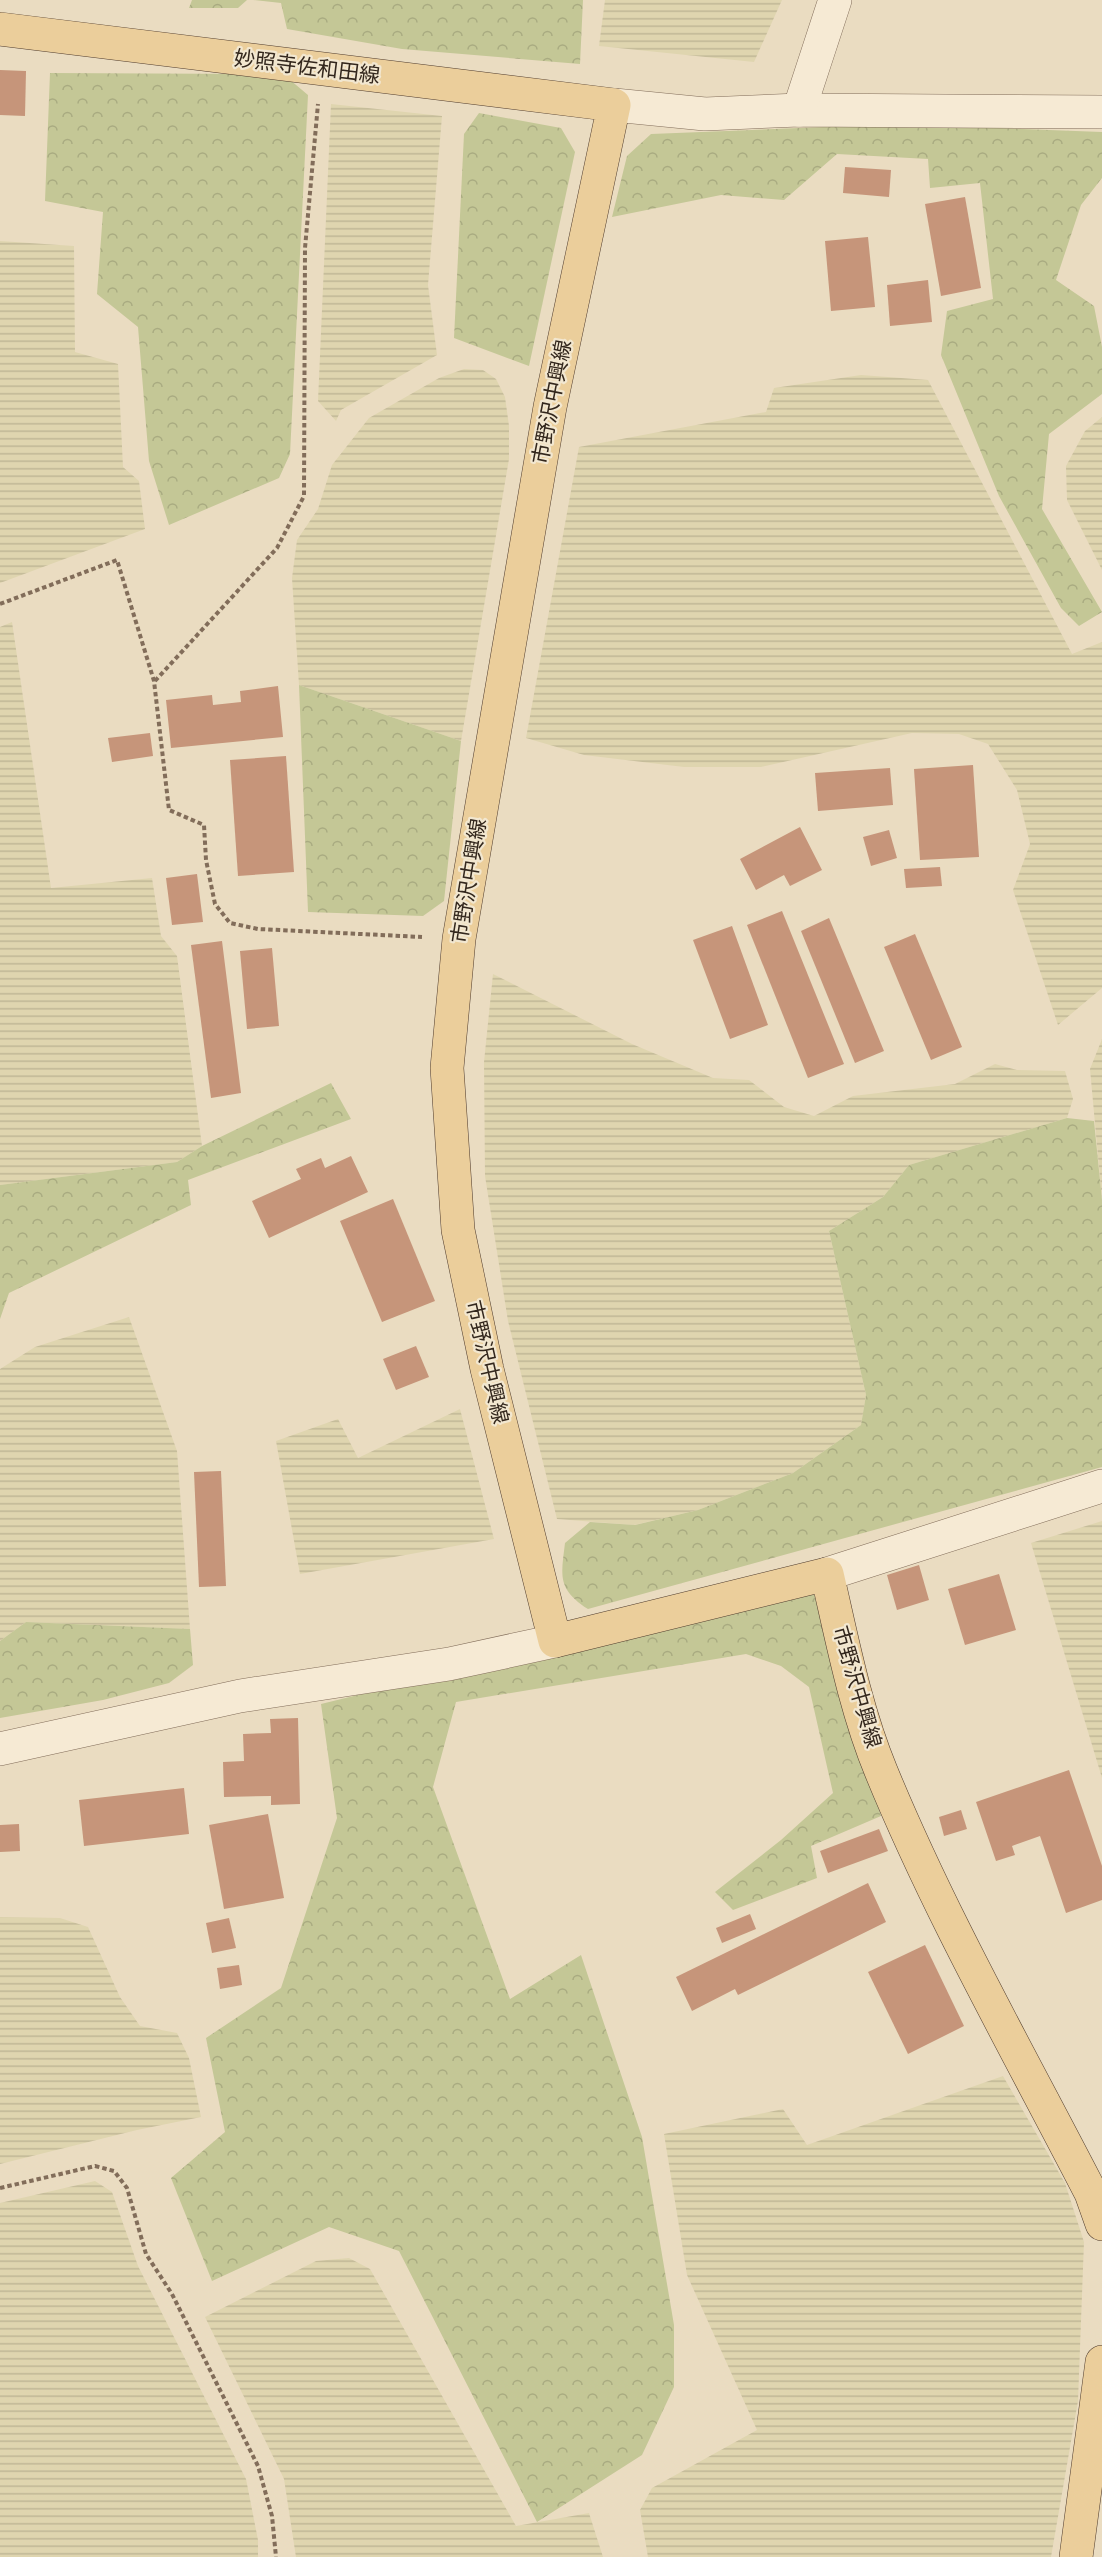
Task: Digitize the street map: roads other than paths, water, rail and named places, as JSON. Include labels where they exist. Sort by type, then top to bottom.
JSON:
[{"type":"main road","name":"妙照寺佐和田線","points":[[0,29],[614,105]]},
{"type":"main road","name":"市野沢中興線","points":[[555,1641],[487,1369],[458,1230],[447,1068],[459,939],[550,407],[614,105]]},
{"type":"main road","name":"市野沢中興線","points":[[827,1574],[850,1673],[880,1770],[945,1909],[1091,2193],[1102,2224]]},
{"type":"main road","points":[[555,1641],[827,1574]]},
{"type":"main road","points":[[1076,2557],[1102,2362]]},
{"type":"street","points":[[799,110],[835,0]]},
{"type":"street","points":[[614,105],[705,114],[799,110],[1102,112]]},
{"type":"street","points":[[827,1574],[1102,1486]]},
{"type":"street","points":[[0,1749],[240,1696],[449,1664],[555,1641]]}]
